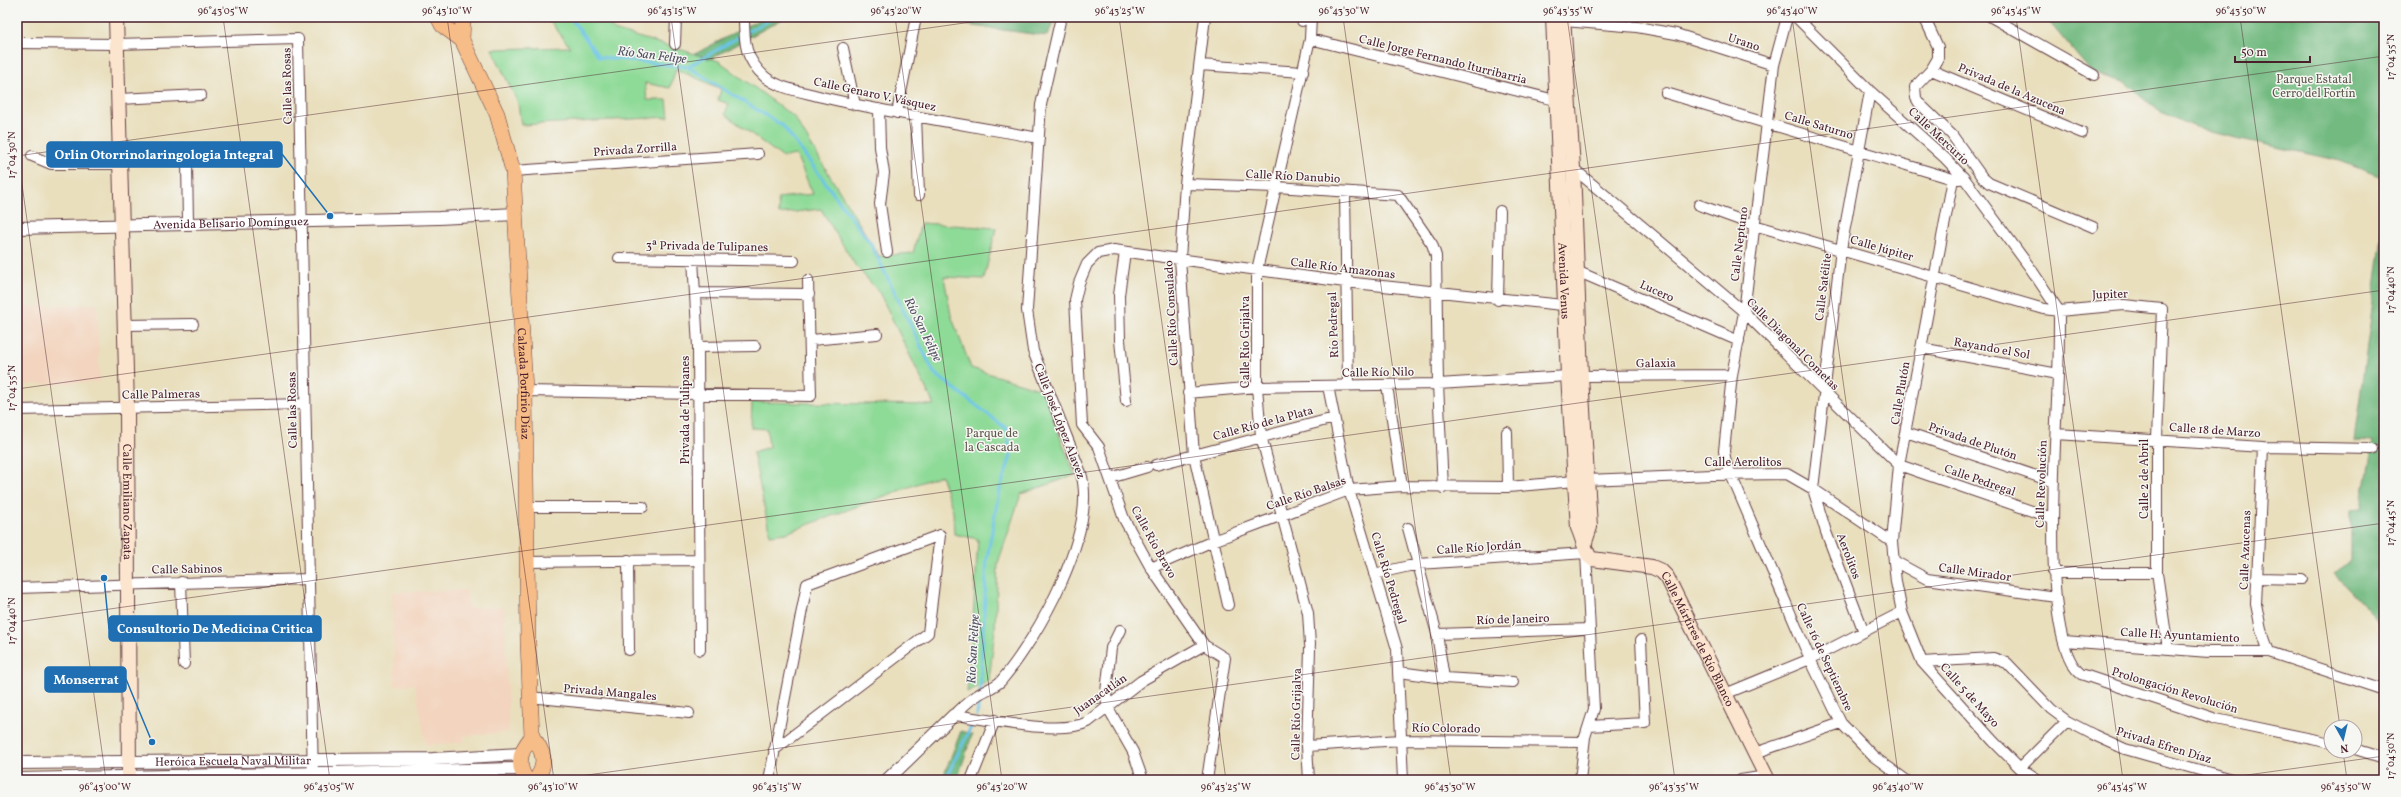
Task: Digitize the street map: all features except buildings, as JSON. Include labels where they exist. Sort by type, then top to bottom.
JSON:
[{"type":"main road","name":"Calle Emiliano Zapata","points":[[116,17],[127,407],[129,778]]},
{"type":"main road","name":"Calzada Porfirio Díaz","points":[[438,17],[442,25],[462,40]]},
{"type":"main road","name":"Calzada Porfirio Díaz","points":[[463,17],[462,40],[497,114],[513,171],[525,391],[529,697],[532,737]]},
{"type":"main road","name":"Avenida Venus","points":[[1560,18],[1563,102],[1564,267],[1572,306],[1574,376],[1580,480],[1590,527],[1586,548]]},
{"type":"main road","name":"Avenida Venus","points":[[1563,102],[1573,168],[1578,271],[1572,306]]},
{"type":"main road","name":"Calle Mártires de Río Blanco","points":[[1586,548],[1594,560],[1652,567],[1664,574],[1767,778]]},
{"type":"main road","points":[[524,775],[521,754],[523,747],[532,737],[543,754],[543,767],[535,780]]},
{"type":"street","points":[[675,44],[676,17]]},
{"type":"street","points":[[897,113],[916,17]]},
{"type":"street","name":"Calle José López Alavez","points":[[888,780],[975,696],[999,682],[1024,649],[1050,607],[1074,550],[1084,508],[1084,482],[1034,351],[1028,324],[1041,105],[1061,17]]},
{"type":"street","name":"Calle Río Consulado","points":[[1205,17],[1185,184],[1180,259],[1188,393],[1196,454],[1213,541],[1228,605]]},
{"type":"street","name":"Calle Neptuno","points":[[1729,474],[1724,451],[1732,375],[1744,312],[1774,65],[1787,17]]},
{"type":"street","name":"Calle Mercurio","points":[[1796,17],[1870,91],[1945,158],[1964,178],[2031,269],[2058,311]]},
{"type":"street","points":[[1924,17],[1938,47],[1938,58],[1931,70],[1915,87],[1916,98],[1919,103],[1952,135],[1982,177],[1989,183],[2093,227]]},
{"type":"street","points":[[1991,17],[2094,75]]},
{"type":"street","name":"Calle Río Grijalva","points":[[1305,18],[1310,39],[1257,270],[1257,387],[1261,436],[1308,613],[1310,647],[1307,746],[1310,780]]},
{"type":"street","name":"Urano","points":[[1560,18],[1637,26],[1676,34],[1774,65]]},
{"type":"street","name":"Calle Genaro V. Vásquez","points":[[744,22],[745,42],[749,60],[767,78],[786,87],[855,105],[1039,138]]},
{"type":"street","name":"Calle las Rosas","points":[[117,44],[298,39],[303,221],[305,404],[313,777]]},
{"type":"street","name":"Calle Jorge Fernando Iturribarria","points":[[1310,39],[1563,102]]},
{"type":"street","points":[[17,44],[117,44]]},
{"type":"street","points":[[844,48],[855,105]]},
{"type":"street","points":[[1200,65],[1303,72]]},
{"type":"street","name":"Privada de la Azucena","points":[[1931,70],[2082,133]]},
{"type":"street","name":"Calle Satélite","points":[[1813,489],[1823,392],[1841,250],[1870,91]]},
{"type":"street","name":"Calle Saturno","points":[[1666,94],[1767,122],[1953,179],[1964,178]]},
{"type":"street","points":[[119,99],[201,96]]},
{"type":"street","points":[[879,109],[880,147],[884,173],[880,204],[887,252]]},
{"type":"street","points":[[916,116],[919,195]]},
{"type":"street","name":"Privada Zorrilla","points":[[513,171],[758,154]]},
{"type":"street","points":[[32,156],[52,164],[121,164]]},
{"type":"street","points":[[187,163],[188,223]]},
{"type":"street","name":"Calle Diagonal Cometas","points":[[1573,168],[1744,312],[1823,392],[1899,465]]},
{"type":"street","name":"Calle Plutón","points":[[1902,612],[1892,542],[1899,465],[1953,179]]},
{"type":"street","name":"Calle Río Danubio","points":[[1185,184],[1276,187],[1398,195],[1432,244],[1436,256],[1436,293]]},
{"type":"street","name":"Río Pedregal","points":[[1345,192],[1345,282],[1348,385]]},
{"type":"street","name":"Calle Júpiter","points":[[1699,205],[1754,224],[1841,250],[1935,276],[2044,309],[2058,311]]},
{"type":"street","points":[[1498,300],[1500,211]]},
{"type":"street","name":"Avenida Belisario Domínguez","points":[[17,228],[516,214]]},
{"type":"street","name":"Calle Río Amazonas","points":[[1082,425],[1075,300],[1079,283],[1087,264],[1095,256],[1105,251],[1180,259],[1436,293],[1572,306]]},
{"type":"street","points":[[1124,252],[1119,295],[1120,340],[1126,401]]},
{"type":"street","name":"3ª Privada de Tulipanes","points":[[619,258],[794,261]]},
{"type":"street","name":"Privada de Tulipanes","points":[[693,259],[698,347],[700,650]]},
{"type":"street","name":"Lucero","points":[[1564,267],[1578,271],[1739,341]]},
{"type":"street","points":[[525,391],[811,396],[811,340],[808,280]]},
{"type":"street","points":[[696,293],[809,294]]},
{"type":"street","points":[[1436,293],[1438,384],[1443,488]]},
{"type":"street","name":"Jupiter","points":[[2058,311],[2104,306],[2162,309]]},
{"type":"street","name":"Calle 2 de Abril","points":[[2162,309],[2157,439],[2157,573],[2168,649]]},
{"type":"street","name":"Calle Revolución","points":[[2058,311],[2058,374],[2052,518],[2053,573],[2056,597],[2068,657]]},
{"type":"street","points":[[125,325],[193,324]]},
{"type":"street","points":[[811,340],[877,334]]},
{"type":"street","points":[[698,347],[756,346]]},
{"type":"street","name":"Rayando el Sol","points":[[1921,348],[2058,374]]},
{"type":"street","name":"Galaxia","points":[[1574,376],[1732,375]]},
{"type":"street","name":"Calle Río Nilo","points":[[1188,393],[1257,387],[1438,384],[1574,376]]},
{"type":"street","points":[[1387,385],[1402,486]]},
{"type":"street","name":"Calle Río Pedregal","points":[[1328,386],[1349,490],[1396,649],[1399,672],[1403,780]]},
{"type":"street","name":"Calle Palmeras","points":[[17,410],[305,404]]},
{"type":"street","name":"Calle Río de la Plata","points":[[1110,478],[1261,436],[1334,418]]},
{"type":"street","points":[[1066,434],[1082,425]]},
{"type":"street","name":"Calle Río Bravo","points":[[1082,425],[1099,447],[1128,527],[1151,568],[1204,645]]},
{"type":"street","points":[[1508,432],[1508,487]]},
{"type":"street","name":"Privada de Plutón","points":[[1906,432],[2054,482]]},
{"type":"street","name":"Calle 18 de Marzo","points":[[2056,434],[2157,439],[2263,447],[2372,449]]},
{"type":"street","name":"Calle Azucenas","points":[[2263,447],[2256,604],[2269,652]]},
{"type":"street","name":"Calle Pedregal","points":[[1899,465],[2052,518]]},
{"type":"street","name":"Calle Aerolitos","points":[[1580,480],[1729,474],[1786,474],[1813,489],[1892,542]]},
{"type":"street","name":"Calle 16 de Septiembre","points":[[1729,474],[1810,659],[1841,723],[1873,756],[1906,780]]},
{"type":"street","name":"Calle Río Balsas","points":[[1151,568],[1281,514],[1349,490],[1402,486],[1443,488],[1508,487],[1580,480]]},
{"type":"street","name":"Aerolitos","points":[[1813,489],[1826,532],[1864,632]]},
{"type":"street","points":[[526,508],[643,507]]},
{"type":"street","points":[[1408,528],[1437,634],[1444,678]]},
{"type":"street","points":[[769,780],[774,750],[807,584],[940,535],[928,633],[774,750]]},
{"type":"street","points":[[1580,780],[1584,742],[1594,709],[1586,548]]},
{"type":"street","name":"Calle Río Jordán","points":[[1374,574],[1418,564],[1586,548]]},
{"type":"street","points":[[628,560],[629,650]]},
{"type":"street","points":[[527,562],[699,560]]},
{"type":"street","name":"Calle Mirador","points":[[1894,561],[1927,579],[2056,597]]},
{"type":"street","points":[[2053,573],[2157,573]]},
{"type":"street","points":[[2256,578],[2302,579]]},
{"type":"street","name":"Calle Sabinos","points":[[17,588],[309,579]]},
{"type":"street","points":[[181,582],[184,664]]},
{"type":"street","points":[[1725,694],[1810,659],[1902,612]]},
{"type":"street","name":"Calle 5 de Mayo","points":[[1902,612],[1922,662],[1972,718],[2020,768],[2039,780]]},
{"type":"street","name":"Río de Janeiro","points":[[1437,634],[1590,629]]},
{"type":"street","points":[[1120,630],[1111,648],[1106,692],[1107,706],[1133,752],[1143,780]]},
{"type":"street","points":[[1589,726],[1645,723],[1641,640]]},
{"type":"street","name":"Calle H. Ayuntamiento","points":[[2064,641],[2209,652],[2269,652],[2384,690]]},
{"type":"street","points":[[1204,645],[1225,658],[1207,780]]},
{"type":"street","name":"Juanacatlán","points":[[954,715],[1056,728],[1079,726],[1141,681],[1204,645]]},
{"type":"street","name":"Prolongación Revolución","points":[[2068,657],[2072,668],[2081,674],[2216,719],[2323,741]]},
{"type":"street","name":"Privada Efren Díaz","points":[[1922,662],[1993,658],[2007,663],[2051,709],[2067,721],[2125,749],[2235,780]]},
{"type":"street","points":[[1399,672],[1444,678],[1513,682]]},
{"type":"street","name":"Privada Mangales","points":[[529,697],[689,712]]},
{"type":"street","points":[[971,780],[995,720]]},
{"type":"street","points":[[2020,768],[2067,721]]},
{"type":"street","points":[[1754,753],[1841,723]]},
{"type":"street","name":"Río Colorado","points":[[1307,746],[1401,740],[1584,742]]},
{"type":"street","points":[[2363,751],[2384,758]]},
{"type":"street","name":"Heróica Escuela Naval Militar","points":[[17,763],[437,759],[521,754]]},
{"type":"street","name":"Heróica Escuela Naval Militar","points":[[17,779],[524,775]]},
{"type":"street","points":[[1741,780],[1767,778]]},
{"type":"shaded area","points":[[97,304],[100,382],[17,385],[17,307]]},
{"type":"shaded area","points":[[467,590],[468,608],[504,607],[509,732],[464,736],[464,742],[426,745],[415,684],[395,686],[392,592]]},
{"type":"green space","name":"Parque de la Cascada","points":[[547,17],[602,17],[614,30],[719,61],[794,117],[879,256],[913,253],[921,223],[996,228],[984,279],[944,277],[951,315],[971,368],[1042,390],[1075,475],[1021,494],[998,563],[995,629],[989,681],[967,692],[978,539],[954,534],[953,511],[941,475],[786,533],[770,535],[753,452],[769,447],[767,429],[751,428],[752,402],[934,405],[879,292],[855,265],[821,209],[779,214],[778,198],[813,194],[796,155],[782,157],[725,114],[729,104],[718,100],[721,89],[676,69],[670,88],[645,83],[647,100],[667,100],[669,117],[521,125],[518,103],[492,49],[570,47]]},
{"type":"green space","points":[[764,17],[786,17],[710,59],[695,54]]},
{"type":"green space","points":[[969,17],[1056,17],[1047,36],[967,25]]},
{"type":"green space","name":"Parque Estatal Cerro del Fortín","points":[[2045,17],[2384,17],[2384,178],[2340,161],[2205,131],[2160,112],[2125,82],[2091,72]]},
{"type":"green space","points":[[2384,222],[2384,627],[2334,574],[2351,560],[2351,510],[2361,509],[2373,442],[2354,441]]},
{"type":"green space","points":[[961,731],[972,735],[957,780],[942,780]]},
{"type":"waterway","name":"Río San Felipe","points":[[570,17],[599,57],[688,67],[783,126],[871,244],[934,373],[1007,429],[1011,456],[999,492],[987,558],[980,692]]},
{"type":"waterway","points":[[747,32],[775,17]]},
{"type":"waterway","points":[[688,67],[742,35]]},
{"type":"waterway","name":"Río San Felipe","points":[[977,716],[979,698]]},
{"type":"waterway","name":"Río San Felipe","points":[[945,780],[974,721]]},
{"type":"place","name":"Orlin Otorrinolaringologia Integral","points":[[330,216]]},
{"type":"place","name":"Consultorio De Medicina Critica","points":[[104,578]]},
{"type":"place","name":"Monserrat","points":[[152,742]]}]
